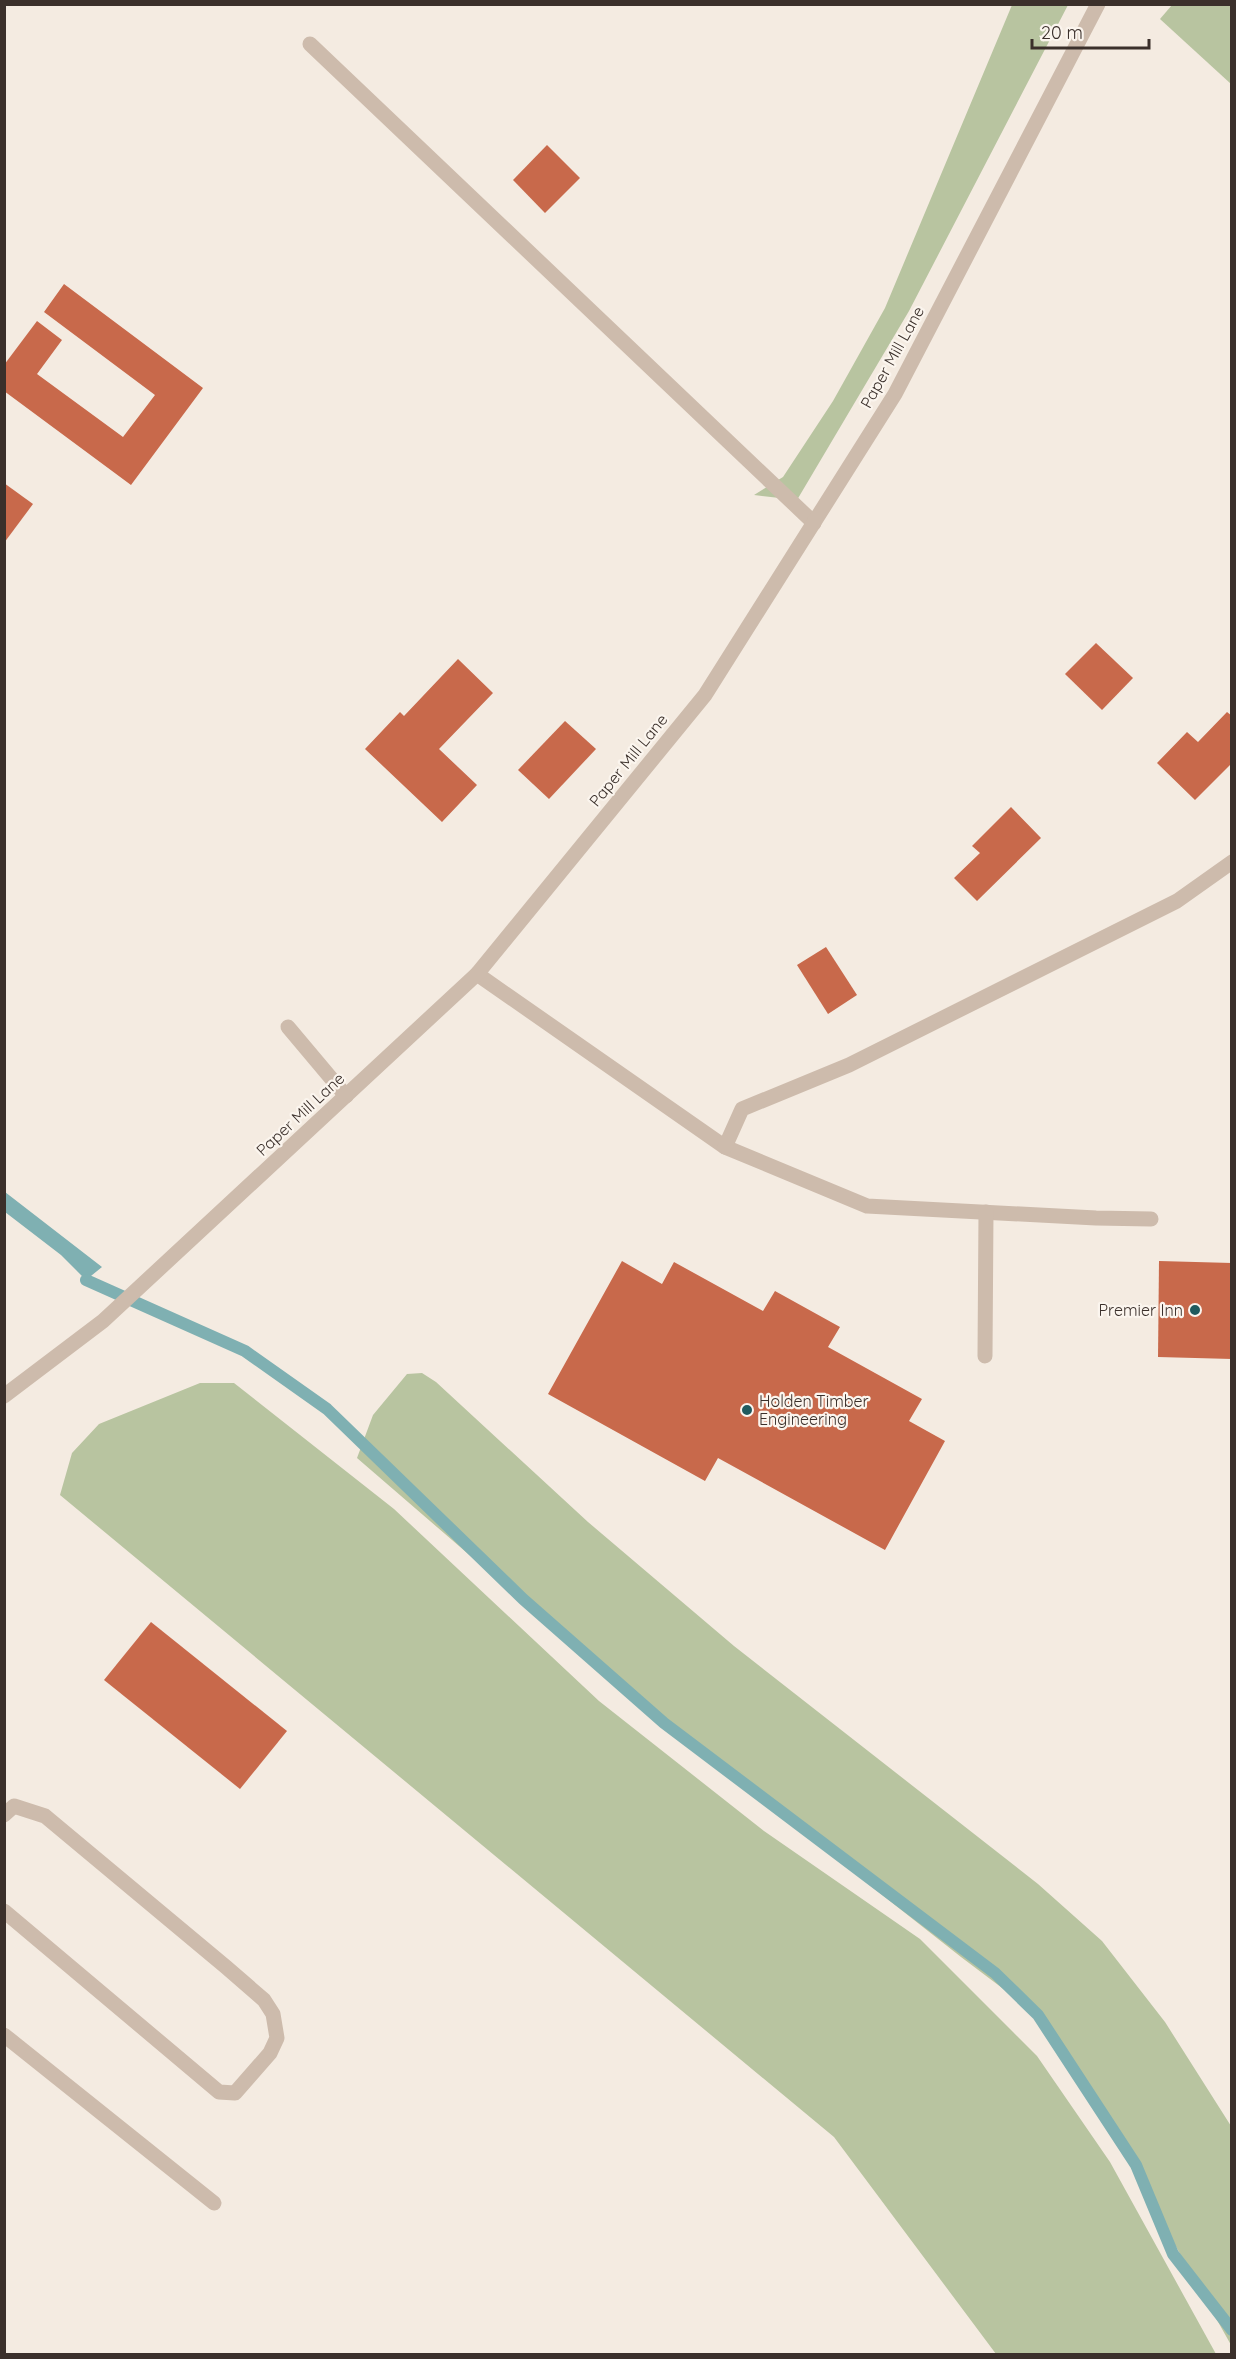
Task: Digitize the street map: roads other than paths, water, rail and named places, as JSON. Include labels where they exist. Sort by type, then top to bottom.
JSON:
[{"type":"street","name":"Paper Mill Lane","points":[[4,1396],[103,1321],[477,974],[705,695],[895,394],[1098,4]]},
{"type":"street","points":[[310,44],[814,523]]},
{"type":"street","points":[[725,1147],[742,1109],[849,1065],[1166,906],[1232,862]]},
{"type":"street","points":[[477,974],[725,1147],[867,1206],[1151,1219]]},
{"type":"street","points":[[288,1026],[346,1096]]},
{"type":"street","points":[[985,1356],[986,1212]]},
{"type":"street","points":[[4,1815],[14,1806],[45,1815],[264,2000],[273,2014],[277,2038],[270,2053],[235,2093],[219,2092],[4,1911]]},
{"type":"street","points":[[4,2035],[214,2203]]},
{"type":"water","points":[[4,1192],[102,1267],[86,1280],[61,1255],[5,1212]]},
{"type":"waterway","points":[[86,1280],[245,1351],[327,1409],[523,1599],[664,1723],[995,1973],[1038,2015],[1136,2165],[1173,2254],[1232,2330]]},
{"type":"place","name":"Premier Inn","points":[[1195,1310]]},
{"type":"place","name":"Holden Timber Engineering","points":[[747,1410]]}]
